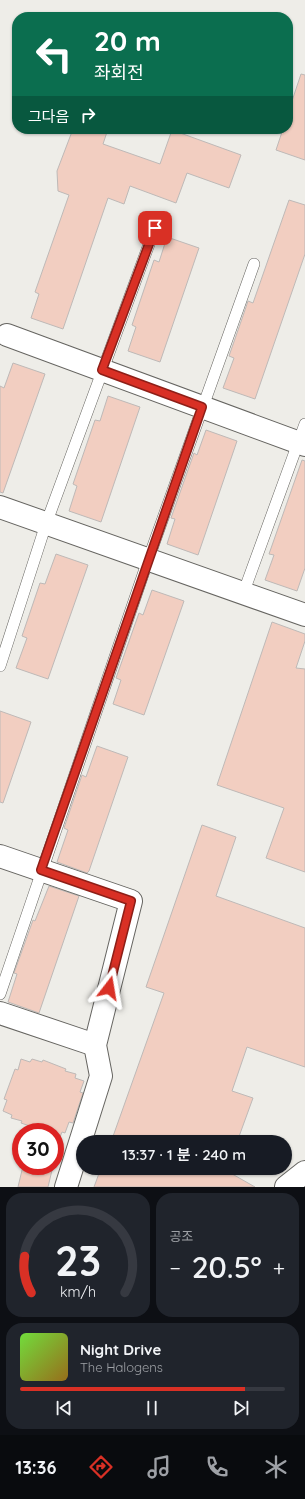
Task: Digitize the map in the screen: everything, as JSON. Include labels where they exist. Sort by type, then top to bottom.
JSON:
[{"type":"street","points":[[7,335],[202,407],[303,437]]},
{"type":"street","points":[[0,507],[305,615]]},
{"type":"street","points":[[0,856],[131,901],[95,1045],[101,1076],[66,1187]]},
{"type":"street","points":[[0,1013],[95,1045]]},
{"type":"street","points":[[286,1187],[305,1172]]},
{"type":"lane","points":[[0,666],[46,524],[155,228]]},
{"type":"lane","points":[[0,994],[41,870],[148,560],[254,264]]},
{"type":"lane","points":[[243,594],[303,437]]},
{"type":"building","points":[[301,74],[305,75],[305,160],[276,150],[281,134],[293,134],[293,98]]},
{"type":"building","points":[[71,134],[106,134],[103,144],[160,164],[171,134],[183,134],[241,155],[229,188],[187,173],[176,203],[130,186],[124,204],[108,198],[63,329],[31,318],[39,294],[35,292],[69,195],[58,191],[57,171]]},
{"type":"building","points":[[289,200],[305,205],[305,254],[255,399],[223,388],[234,358],[229,356],[248,301],[253,303]]},
{"type":"building","points":[[167,237],[199,248],[160,362],[128,351],[136,327],[132,325],[154,260],[159,262]]},
{"type":"building","points":[[13,363],[45,374],[3,493],[0,492],[0,386],[4,388]]},
{"type":"building","points":[[108,396],[140,407],[101,522],[69,511],[77,486],[73,484],[95,420],[100,421]]},
{"type":"building","points":[[206,430],[237,441],[198,555],[167,544],[175,519],[171,518],[194,453],[197,455]]},
{"type":"building","points":[[302,460],[305,461],[305,568],[297,591],[265,580],[274,555],[269,554]]},
{"type":"building","points":[[56,554],[88,565],[48,679],[16,668],[27,638],[22,636],[40,583],[45,584]]},
{"type":"building","points":[[152,590],[184,601],[144,715],[113,704],[121,680],[116,678],[139,613],[143,615]]},
{"type":"building","points":[[272,622],[305,634],[305,641],[296,668],[305,669],[305,872],[266,858],[284,808],[217,785]]},
{"type":"building","points":[[0,711],[31,722],[3,803],[0,802]]},
{"type":"building","points":[[97,746],[128,757],[89,871],[87,873],[57,862],[68,830],[64,828],[82,775],[86,777]]},
{"type":"building","points":[[202,825],[236,837],[216,896],[305,928],[305,1067],[247,1047],[232,1091],[253,1098],[240,1135],[113,1135],[164,993],[146,987]]},
{"type":"building","points":[[49,886],[79,896],[39,1013],[8,1002],[17,974],[14,973],[33,920],[35,921]]},
{"type":"building","points":[[21,1059],[30,1062],[32,1059],[42,1062],[43,1060],[66,1069],[65,1071],[76,1074],[75,1078],[84,1081],[80,1092],[83,1093],[73,1123],[69,1122],[65,1133],[64,1123],[21,1123],[22,1121],[11,1118],[12,1115],[3,1111],[7,1100],[4,1099],[15,1069],[18,1070]]},
{"type":"building","points":[[21,1175],[51,1175],[48,1187],[18,1187]]},
{"type":"building","points":[[98,1175],[234,1175],[255,1187],[94,1187]]},
{"type":"route","points":[[109,988],[131,901],[41,870],[202,407],[102,370],[155,228]]}]
